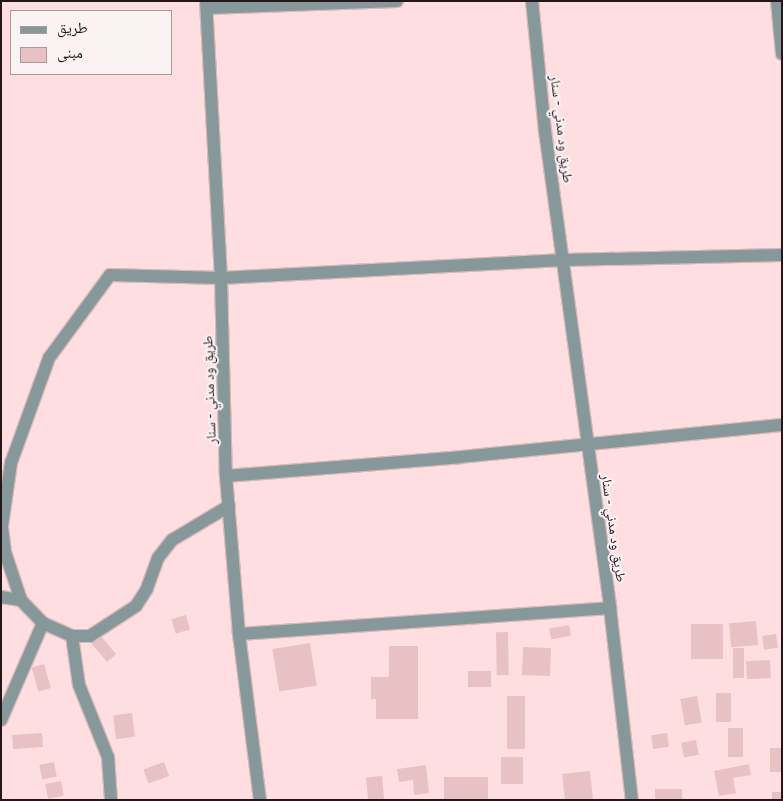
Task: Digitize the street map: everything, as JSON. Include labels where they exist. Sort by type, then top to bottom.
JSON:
[{"type":"street","name":"طريق ود مدني - سنار","points":[[260,800],[239,634],[226,476],[221,278],[206,5],[397,1]]},
{"type":"street","name":"طريق ود مدني - سنار","points":[[532,1],[546,131],[610,608],[632,800]]},
{"type":"street","points":[[777,1],[782,54]]},
{"type":"street","points":[[229,506],[164,548],[147,589],[136,606],[90,636],[72,636],[43,623],[21,600],[5,552],[1,526],[11,463],[49,358],[110,275],[221,278],[564,260],[782,255]]},
{"type":"street","points":[[226,476],[782,425]]},
{"type":"street","points":[[1,597],[21,600]]},
{"type":"street","points":[[239,634],[610,608]]},
{"type":"street","points":[[1,720],[43,623]]},
{"type":"street","points":[[72,636],[79,685],[108,757],[111,800]]},
{"type":"building","points":[[186,615],[190,629],[176,634],[172,619]]},
{"type":"building","points":[[756,621],[758,645],[731,647],[729,623]]},
{"type":"building","points":[[691,624],[723,624],[723,659],[691,659]]},
{"type":"building","points":[[569,625],[571,636],[551,639],[549,628]]},
{"type":"building","points":[[496,632],[508,632],[509,675],[497,675]]},
{"type":"building","points":[[776,634],[778,648],[764,650],[762,636]]},
{"type":"building","points":[[100,635],[116,654],[107,662],[91,643]]},
{"type":"building","points":[[310,643],[317,685],[279,691],[272,649]]},
{"type":"building","points":[[389,646],[418,646],[418,719],[376,719],[376,699],[371,699],[371,677],[389,677]]},
{"type":"building","points":[[523,647],[551,648],[550,676],[522,675]]},
{"type":"building","points":[[733,648],[744,648],[744,678],[733,678]]},
{"type":"building","points":[[770,660],[771,678],[747,679],[746,661]]},
{"type":"building","points":[[44,664],[51,688],[38,692],[32,668]]},
{"type":"building","points":[[468,671],[491,671],[491,687],[468,687]]},
{"type":"building","points":[[716,693],[731,693],[731,722],[716,722]]},
{"type":"building","points":[[507,696],[525,696],[525,749],[507,749]]},
{"type":"building","points":[[697,696],[702,723],[685,726],[680,699]]},
{"type":"building","points":[[132,713],[135,737],[116,739],[113,715]]},
{"type":"building","points":[[728,728],[743,728],[743,757],[728,757]]},
{"type":"building","points":[[42,733],[43,747],[13,749],[12,735]]},
{"type":"building","points":[[667,733],[669,747],[653,749],[651,735]]},
{"type":"building","points":[[696,740],[699,755],[684,758],[681,743]]},
{"type":"building","points":[[770,748],[782,748],[782,772],[770,772]]},
{"type":"building","points":[[501,757],[523,757],[523,784],[501,784]]},
{"type":"building","points":[[54,762],[57,777],[42,780],[39,765]]},
{"type":"building","points":[[164,762],[169,776],[148,784],[143,770]]},
{"type":"building","points":[[749,764],[751,775],[733,778],[736,793],[719,796],[714,771]]},
{"type":"building","points":[[426,765],[429,793],[414,795],[413,780],[399,782],[397,769]]},
{"type":"building","points":[[590,771],[593,800],[565,800],[562,774]]},
{"type":"building","points":[[382,776],[384,800],[368,800],[366,777]]},
{"type":"building","points":[[444,777],[488,777],[488,800],[444,800]]},
{"type":"building","points":[[61,781],[64,796],[48,799],[45,784]]},
{"type":"building","points":[[655,789],[682,789],[682,800],[655,800]]},
{"type":"building","points":[[772,792],[782,792],[782,800],[772,800]]}]
